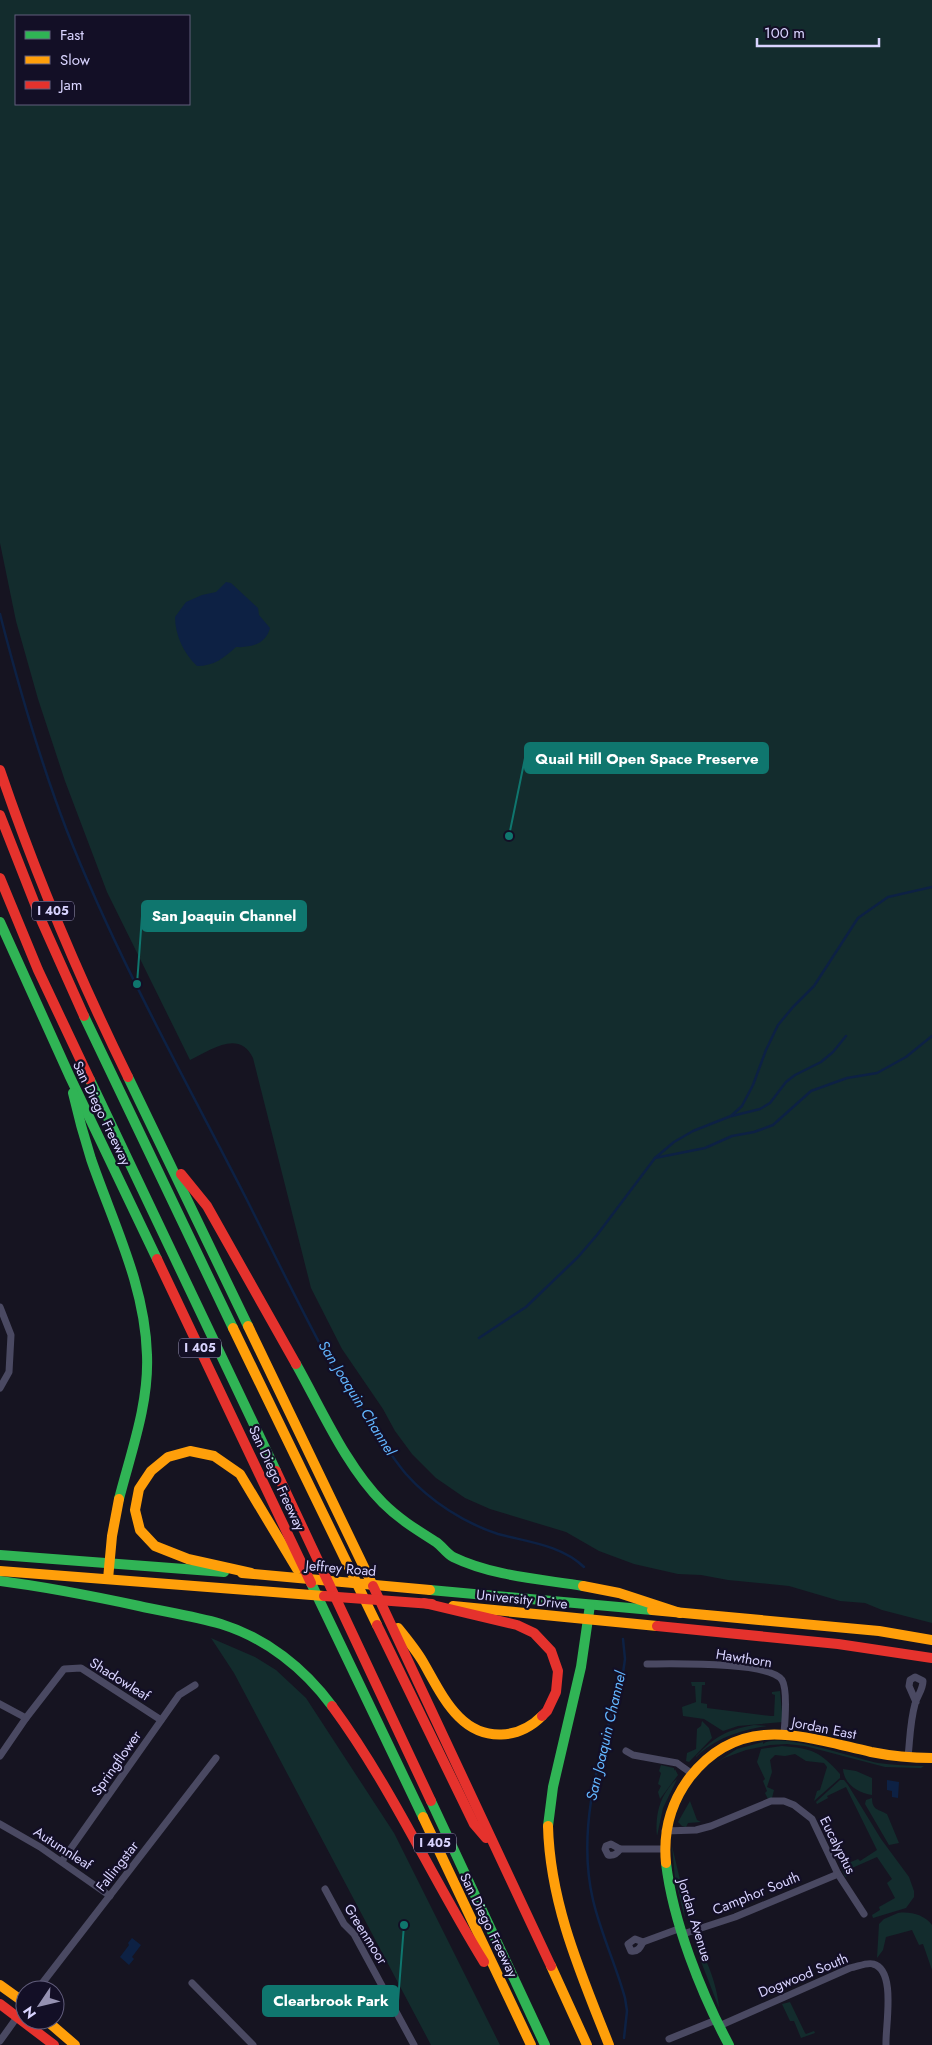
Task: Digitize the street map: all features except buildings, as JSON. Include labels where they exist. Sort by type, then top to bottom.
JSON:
[{"type":"main road","name":"San Diego Freeway","points":[[0,770],[33,862],[61,931],[383,1608],[587,2045]]},
{"type":"main road","name":"San Diego Freeway","points":[[0,815],[34,905],[61,967],[267,1400],[474,1824],[498,1854]]},
{"type":"main road","points":[[0,878],[38,970],[310,1542],[546,2045]]},
{"type":"main road","name":"San Diego Freeway","points":[[0,922],[70,1077],[531,2045]]},
{"type":"main road","points":[[0,1571],[108,1579],[114,1523],[141,1425],[146,1386],[147,1356],[139,1295],[123,1243],[78,1120],[70,1077]]},
{"type":"main road","points":[[169,1159],[207,1206],[349,1458],[374,1494],[395,1514],[421,1534],[439,1544],[451,1556],[475,1565],[514,1575],[619,1593],[680,1613],[879,1631],[932,1640]]},
{"type":"main road","points":[[251,1573],[166,1552],[145,1538],[137,1519],[136,1497],[144,1480],[155,1466],[167,1457],[179,1452],[194,1451],[209,1454],[230,1465],[240,1474],[328,1620]]},
{"type":"main road","name":"Jeffrey Road","points":[[0,1555],[251,1573],[680,1613]]},
{"type":"main road","name":"University Drive","points":[[108,1579],[421,1602],[838,1644],[932,1658]]},
{"type":"main road","points":[[0,1581],[54,1588],[123,1601],[221,1624],[267,1645],[304,1672],[327,1697],[350,1730],[421,1850],[453,1912],[520,2022]]},
{"type":"main road","points":[[383,1608],[418,1653],[436,1685],[461,1720],[469,1726],[489,1734],[514,1734],[530,1727],[544,1716],[554,1701],[558,1681],[553,1656],[544,1641],[528,1629],[421,1602]]},
{"type":"main road","points":[[590,1605],[576,1693],[552,1798],[548,1824],[548,1842],[552,1878],[560,1909],[609,2045]]},
{"type":"main road","name":"Jordan East","points":[[691,1774],[702,1762],[724,1746],[750,1736],[784,1733],[831,1740],[872,1752],[932,1758]]},
{"type":"main road","name":"Jordan Avenue","points":[[691,1774],[676,1796],[670,1809],[665,1831],[669,1887],[682,1931],[718,2023],[729,2045]]},
{"type":"main road","points":[[0,1985],[15,1996]]},
{"type":"main road","points":[[0,2004],[15,2015]]},
{"type":"main road","points":[[35,2030],[54,2045]]},
{"type":"main road","points":[[58,2030],[75,2045]]},
{"type":"street","points":[[0,1307],[11,1335],[9,1372],[0,1388]]},
{"type":"street","name":"Hawthorn","points":[[647,1664],[737,1666],[777,1675],[784,1686],[784,1733]]},
{"type":"street","name":"Shadowleaf","points":[[26,1718],[64,1669],[81,1668],[162,1720]]},
{"type":"street","name":"Springflower","points":[[62,1861],[179,1695],[195,1685]]},
{"type":"street","points":[[908,1757],[911,1724],[916,1702]]},
{"type":"street","points":[[0,1704],[26,1718],[0,1756]]},
{"type":"street","points":[[626,1751],[633,1755],[677,1763],[691,1774]]},
{"type":"street","name":"Fallingstar","points":[[45,1980],[216,1758]]},
{"type":"street","name":"Eucalyptus","points":[[665,1831],[696,1830],[726,1821],[771,1801],[784,1801],[800,1809],[812,1819],[838,1874],[864,1914]]},
{"type":"street","name":"Autumnleaf","points":[[0,1824],[62,1861],[110,1896]]},
{"type":"street","points":[[620,1849],[665,1849]]},
{"type":"street","name":"Camphor South","points":[[643,1942],[735,1916],[838,1874]]},
{"type":"street","name":"Greenmoor","points":[[325,1889],[344,1924],[354,1934],[414,2045]]},
{"type":"street","name":"Dogwood South","points":[[718,2023],[850,1968],[872,1963],[879,1966],[887,1982],[886,2045]]},
{"type":"street","points":[[192,1983],[253,2045]]},
{"type":"street","points":[[0,2041],[15,2021]]},
{"type":"street","points":[[669,2039],[718,2023]]},
{"type":"green space","points":[[0,0],[932,0],[932,1623],[882,1610],[865,1603],[840,1601],[789,1586],[678,1574],[634,1564],[599,1551],[566,1532],[490,1509],[465,1498],[436,1478],[412,1454],[342,1349],[311,1288],[253,1058],[247,1049],[232,1043],[215,1047],[190,1060],[107,892],[65,781],[38,699],[16,621],[0,543]]},
{"type":"green space","points":[[211,1638],[255,1657],[276,1670],[306,1698],[394,1833],[500,2045],[431,2045],[234,1673]]},
{"type":"green space","points":[[691,1682],[705,1682],[705,1685],[702,1685],[701,1703],[707,1704],[707,1708],[771,1716],[774,1716],[775,1695],[772,1692],[780,1691],[783,1722],[738,1726],[723,1731],[704,1719],[683,1716],[682,1707],[696,1702],[695,1686],[692,1686]]},
{"type":"green space","points":[[702,1721],[709,1728],[712,1738],[689,1762],[686,1761],[687,1753],[696,1749],[697,1729],[701,1726]]},
{"type":"green space","points":[[754,1725],[767,1726],[729,1736],[703,1750],[696,1757],[696,1756],[710,1743],[722,1735],[736,1729]]},
{"type":"green space","points":[[772,1741],[801,1743],[878,1763],[924,1766],[921,1768],[885,1767],[805,1746],[787,1744],[746,1750],[724,1758],[708,1768],[737,1749],[763,1742],[763,1744]]},
{"type":"green space","points":[[782,1746],[815,1752],[840,1774],[840,1778],[814,1801],[817,1791],[820,1790],[827,1767],[824,1763],[806,1761],[795,1754],[775,1755],[770,1760],[772,1772],[767,1787],[774,1790],[772,1798],[768,1799],[763,1781],[765,1779],[757,1762],[761,1749]]},
{"type":"green space","points":[[661,1765],[674,1768],[678,1775],[660,1799],[658,1792],[661,1786],[658,1784]]},
{"type":"green space","points":[[843,1769],[856,1771],[872,1778],[872,1795],[853,1787],[846,1779]]},
{"type":"green space","points":[[677,1779],[663,1808],[657,1836],[657,1820],[660,1805],[666,1791]]},
{"type":"green space","points":[[840,1780],[844,1780],[848,1785],[881,1839],[909,1877],[914,1897],[906,1908],[873,1918],[872,1915],[880,1910],[879,1907],[895,1898],[887,1883],[892,1879],[877,1857],[852,1868],[853,1872],[845,1877],[840,1864],[845,1862],[846,1864],[858,1859],[860,1861],[877,1850],[846,1787],[827,1796],[828,1798],[817,1804],[816,1802]]},
{"type":"green space","points":[[872,1798],[874,1807],[887,1814],[899,1843],[889,1845],[865,1804],[866,1800]]},
{"type":"green space","points":[[690,1801],[697,1820],[701,1822],[688,1823],[686,1827],[678,1822]]},
{"type":"green space","points":[[672,1846],[682,1888],[685,1919],[675,1879]]},
{"type":"green space","points":[[898,1913],[917,1914],[932,1925],[932,1970],[923,1944],[919,1945],[912,1930],[886,1937],[883,1950],[877,1958],[879,1924],[884,1919]]},
{"type":"green space","points":[[695,1946],[708,1965],[717,1993],[719,2008]]},
{"type":"green space","points":[[790,2002],[805,2033],[814,2031],[815,2033],[801,2038],[794,2021],[790,2021],[782,2004]]},
{"type":"water","points":[[226,582],[231,583],[258,608],[259,615],[270,628],[265,638],[257,644],[247,647],[236,647],[218,661],[209,665],[197,666],[181,644],[175,624],[175,617],[186,602],[202,595],[216,592]]},
{"type":"water","points":[[887,1780],[899,1782],[898,1798],[892,1797],[892,1791],[887,1790]]},
{"type":"water","points":[[132,1938],[141,1945],[132,1957],[134,1959],[129,1965],[120,1957]]},
{"type":"waterway","name":"San Joaquin Channel","points":[[0,614],[22,697],[57,805],[107,925],[152,1017],[332,1365],[394,1459],[415,1484],[437,1502],[473,1524],[498,1534],[555,1549],[584,1567]]},
{"type":"waterway","points":[[479,1338],[526,1307],[578,1257],[655,1158],[674,1142],[693,1131],[731,1116],[742,1106],[753,1085],[778,1025],[814,986],[858,918],[888,897],[932,887]]},
{"type":"waterway","points":[[732,1116],[760,1109],[770,1103],[786,1082],[795,1075],[821,1062],[833,1052],[846,1036]]},
{"type":"waterway","points":[[655,1158],[705,1148],[732,1136],[754,1132],[773,1125],[811,1091],[847,1078],[877,1073],[906,1057],[932,1036]]},
{"type":"waterway","name":"San Joaquin Channel","points":[[623,1639],[625,1659],[623,1673],[594,1785],[587,1842],[588,1871],[593,1900],[625,1998],[627,2011],[624,2038]]},
{"type":"traffic: fast","points":[[0,922],[70,1077],[157,1259]]},
{"type":"traffic: fast","points":[[84,1016],[233,1328]]},
{"type":"traffic: fast","points":[[128,1077],[248,1326]]},
{"type":"traffic: fast","points":[[90,1080],[276,1471]]},
{"type":"traffic: fast","points":[[73,1093],[91,1159],[134,1279],[145,1329],[147,1355],[145,1392],[138,1428],[119,1499]]},
{"type":"traffic: fast","points":[[296,1364],[346,1455],[357,1472],[389,1509],[436,1542],[453,1557],[468,1563],[500,1573],[583,1586]]},
{"type":"traffic: fast","points":[[0,1555],[224,1572]]},
{"type":"traffic: fast","points":[[0,1581],[70,1592],[190,1616],[238,1630],[269,1646],[283,1656],[309,1679],[332,1706]]},
{"type":"traffic: fast","points":[[311,1583],[423,1817]]},
{"type":"traffic: fast","points":[[430,1590],[652,1610]]},
{"type":"traffic: fast","points":[[548,1826],[553,1787],[581,1667],[590,1605]]},
{"type":"traffic: fast","points":[[431,1801],[545,2045]]},
{"type":"traffic: fast","points":[[666,1863],[675,1909],[690,1957],[708,2003],[729,2045]]},
{"type":"traffic: slow","points":[[248,1326],[373,1586]]},
{"type":"traffic: slow","points":[[233,1328],[377,1625]]},
{"type":"traffic: slow","points":[[251,1573],[188,1559],[155,1546],[140,1530],[135,1510],[139,1489],[151,1471],[168,1457],[190,1451],[214,1456],[240,1474],[297,1569]]},
{"type":"traffic: slow","points":[[108,1579],[112,1536],[119,1499]]},
{"type":"traffic: slow","points":[[0,1571],[324,1596]]},
{"type":"traffic: slow","points":[[242,1573],[430,1590]]},
{"type":"traffic: slow","points":[[583,1586],[619,1593],[680,1613]]},
{"type":"traffic: slow","points":[[453,1606],[657,1626]]},
{"type":"traffic: slow","points":[[652,1610],[879,1631],[932,1640]]},
{"type":"traffic: slow","points":[[398,1628],[423,1662],[449,1705],[469,1725],[479,1731],[490,1734],[512,1733],[533,1724],[542,1716]]},
{"type":"traffic: slow","points":[[666,1863],[667,1829],[673,1807],[683,1787],[710,1757],[730,1744],[752,1737],[774,1734],[822,1740],[886,1755],[932,1758]]},
{"type":"traffic: slow","points":[[423,1817],[531,2045]]},
{"type":"traffic: slow","points":[[548,1826],[554,1883],[561,1911],[578,1965],[609,2045]]},
{"type":"traffic: slow","points":[[551,1966],[587,2045]]},
{"type":"traffic: slow","points":[[0,1985],[15,1996]]},
{"type":"traffic: slow","points":[[58,2030],[75,2045]]},
{"type":"traffic: jam","points":[[0,770],[28,849],[59,926],[92,1002],[128,1077]]},
{"type":"traffic: jam","points":[[0,815],[42,922],[84,1016]]},
{"type":"traffic: jam","points":[[0,878],[38,970],[90,1080]]},
{"type":"traffic: jam","points":[[181,1174],[207,1206],[296,1364]]},
{"type":"traffic: jam","points":[[157,1259],[311,1583]]},
{"type":"traffic: jam","points":[[276,1471],[431,1801]]},
{"type":"traffic: jam","points":[[373,1586],[551,1966]]},
{"type":"traffic: jam","points":[[324,1596],[432,1604]]},
{"type":"traffic: jam","points":[[424,1603],[517,1625],[534,1633],[551,1651],[558,1671],[556,1692],[547,1711],[542,1716]]},
{"type":"traffic: jam","points":[[377,1625],[474,1824],[486,1838]]},
{"type":"traffic: jam","points":[[657,1626],[838,1644],[932,1658]]},
{"type":"traffic: jam","points":[[332,1706],[373,1768],[484,1962]]},
{"type":"traffic: jam","points":[[0,2004],[54,2045]]},
{"type":"place","name":"Quail Hill Open Space Preserve","points":[[509,836]]},
{"type":"place","name":"San Joaquin Channel","points":[[137,984]]},
{"type":"place","name":"Clearbrook Park","points":[[404,1925]]}]
